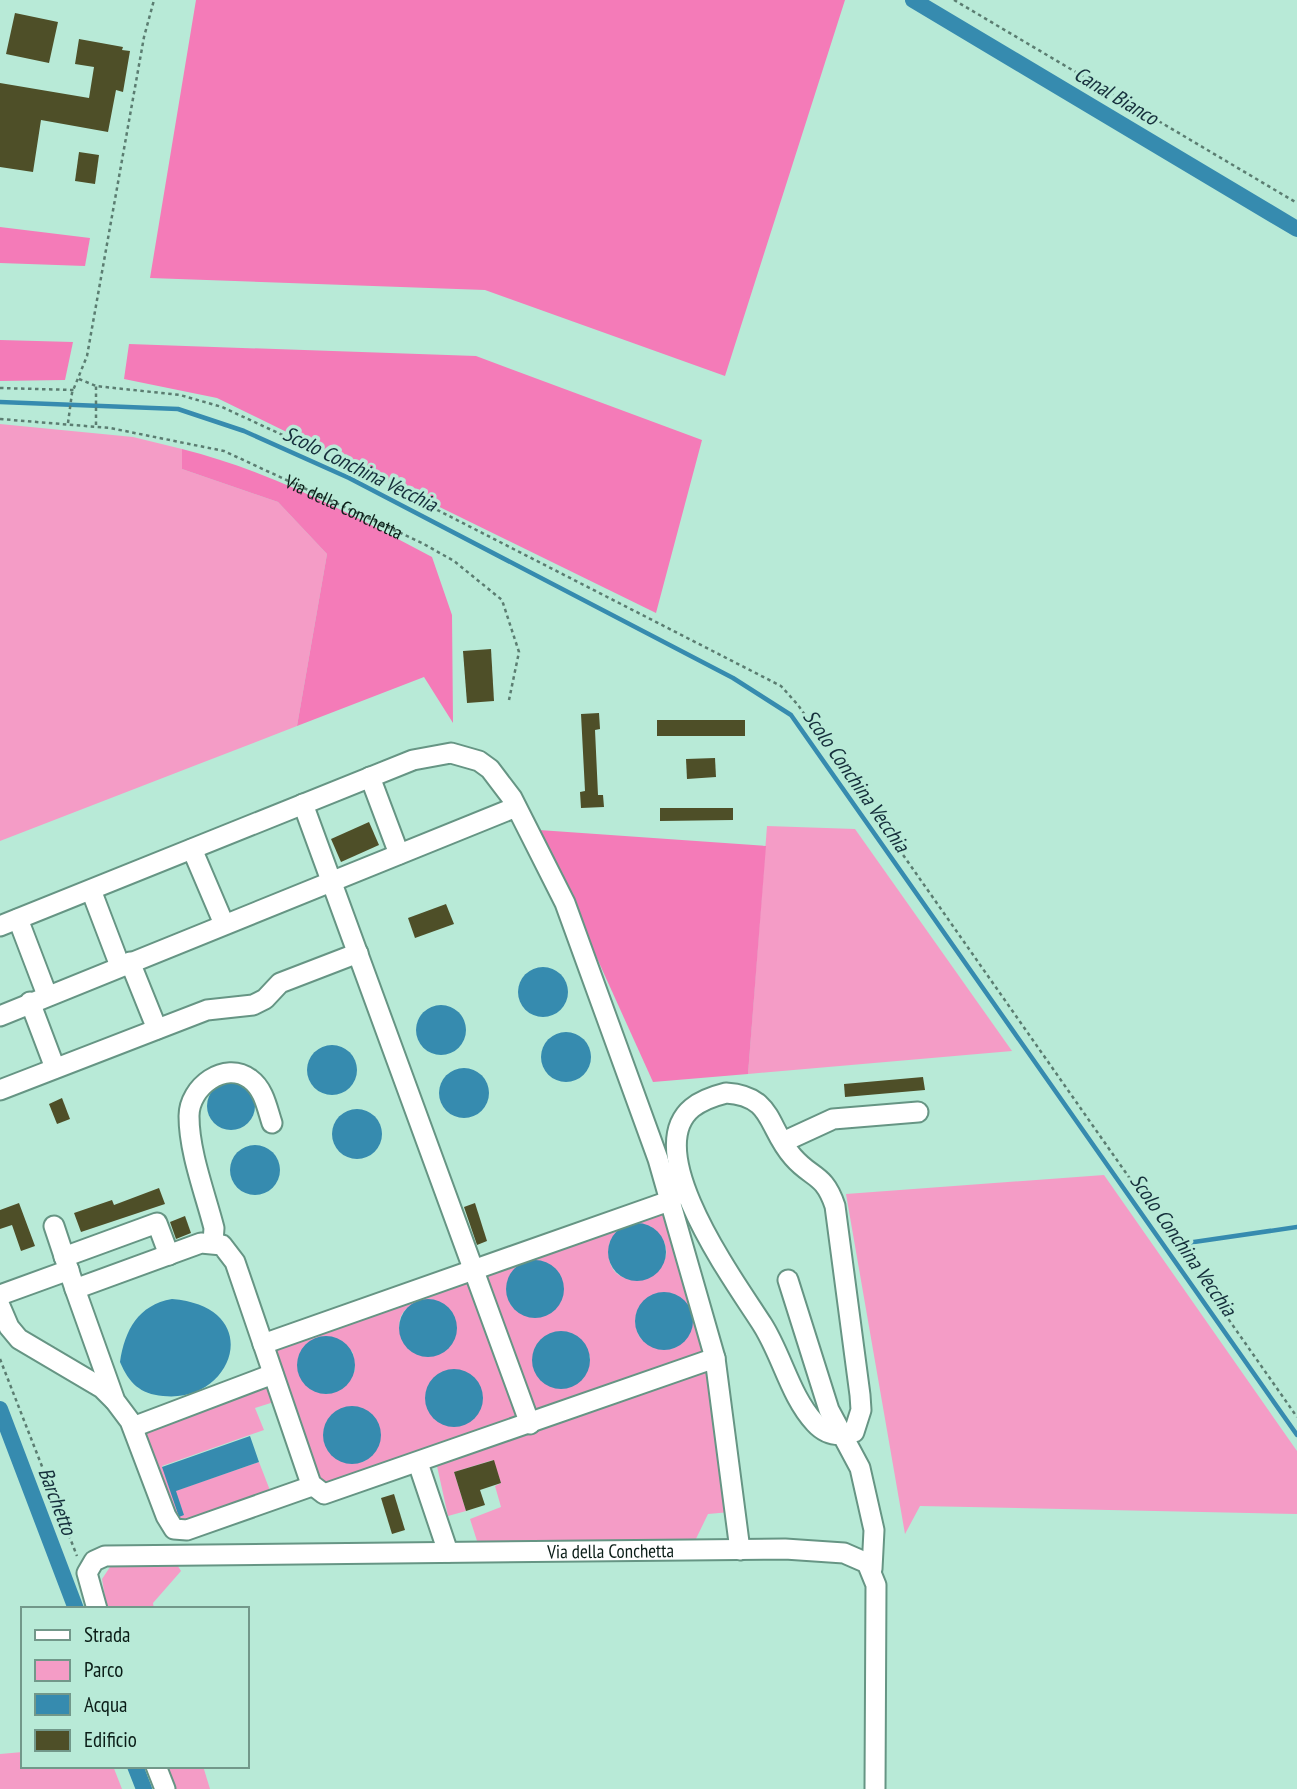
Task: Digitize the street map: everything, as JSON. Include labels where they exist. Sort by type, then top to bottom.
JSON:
[{"type":"street","points":[[55,1068],[38,999],[9,923],[370,777],[438,753],[466,756],[479,761],[498,776],[565,903],[672,1200],[715,1358],[740,1550]]},
{"type":"street","points":[[370,777],[399,854]]},
{"type":"street","points":[[303,804],[530,1424]]},
{"type":"street","points":[[0,1016],[516,807]]},
{"type":"street","points":[[192,849],[224,924]]},
{"type":"street","points":[[91,890],[157,1029]]},
{"type":"street","points":[[0,1090],[216,1008],[253,1005],[265,999],[280,983],[358,953]]},
{"type":"street","points":[[214,1242],[214,1228],[189,1114],[195,1093],[212,1077],[232,1072],[249,1078],[260,1089],[272,1123]]},
{"type":"street","points":[[726,1093],[746,1094],[767,1111],[796,1161],[828,1187],[835,1206],[860,1395],[858,1423],[854,1432],[842,1436],[828,1433],[815,1424],[762,1324],[720,1263],[700,1224],[676,1149],[680,1127],[691,1109],[726,1093]]},
{"type":"street","points":[[783,1142],[833,1119],[918,1112]]},
{"type":"street","points":[[263,1344],[474,1272],[672,1200]]},
{"type":"street","points":[[0,1295],[157,1223],[169,1255]]},
{"type":"street","points":[[54,1226],[172,1554]]},
{"type":"street","points":[[75,1289],[169,1255],[214,1242],[222,1245],[235,1262],[312,1486],[324,1494],[715,1358]]},
{"type":"street","points":[[788,1280],[829,1410],[860,1468],[872,1511],[875,1550],[872,1569],[878,1605],[875,1789]]},
{"type":"street","points":[[0,1306],[9,1327],[19,1339],[102,1388],[115,1401],[133,1427],[166,1516],[174,1529],[180,1532],[312,1486]]},
{"type":"street","points":[[133,1427],[273,1374]]},
{"type":"street","points":[[418,1463],[448,1552]]},
{"type":"street","name":"Via della Conchetta","points":[[90,1566],[99,1558],[122,1555],[740,1550],[834,1551],[853,1555],[872,1569]]},
{"type":"street","points":[[90,1566],[87,1578],[96,1607]]},
{"type":"street","points":[[157,1768],[165,1789]]},
{"type":"path","points":[[68,424],[73,391],[88,356],[145,37],[154,0]]},
{"type":"path","points":[[954,0],[1297,203]]},
{"type":"path","points":[[79,379],[96,386],[180,396],[222,407],[371,476],[781,686],[798,705],[1297,1418]]},
{"type":"path","points":[[96,386],[96,426]]},
{"type":"path","points":[[0,388],[73,391]]},
{"type":"path","name":"Via della Conchetta","points":[[0,419],[96,426],[153,434],[224,451],[422,543],[454,561],[502,600],[519,652],[509,700]]},
{"type":"path","points":[[0,1359],[71,1546],[77,1557],[90,1566]]},
{"type":"green space","points":[[0,424],[133,437],[182,449],[182,469],[278,502],[327,554],[297,726],[0,841]]},
{"type":"green space","points":[[767,826],[855,829],[1012,1051],[748,1074]]},
{"type":"green space","points":[[1104,1175],[1297,1451],[1297,1514],[920,1506],[905,1534],[846,1194]]},
{"type":"green space","points":[[661,1209],[673,1217],[707,1343],[703,1355],[542,1411],[529,1407],[482,1279],[486,1272]],"holes":[[[650,1226],[664,1242],[666,1256],[659,1268],[646,1276],[632,1279],[618,1275],[610,1263],[610,1241]],[[555,1269],[563,1290],[553,1310],[511,1306],[506,1288]],[[658,1293],[692,1318],[688,1336],[675,1348],[640,1338],[636,1324],[637,1311],[651,1296]],[[547,1335],[590,1356],[587,1370],[572,1386],[534,1349]]]},
{"type":"green space","points":[[466,1279],[474,1284],[518,1409],[511,1423],[323,1488],[315,1480],[272,1351]],"holes":[[[432,1300],[449,1308],[412,1352],[400,1332],[401,1315],[408,1308]],[[347,1346],[353,1353],[355,1371],[328,1394],[311,1389],[301,1378],[299,1371],[300,1355],[304,1347]],[[378,1423],[380,1435],[376,1450],[363,1462],[329,1452],[323,1434]]]},
{"type":"green space","points":[[702,1368],[709,1370],[730,1512],[708,1514],[693,1545],[478,1544],[470,1519],[501,1507],[495,1486],[501,1483],[493,1460],[454,1472],[466,1511],[448,1516],[437,1466]]},
{"type":"green space","points":[[270,1385],[277,1401],[255,1408],[264,1430],[162,1466],[184,1515],[175,1491],[259,1462],[271,1493],[176,1524],[143,1430]]},
{"type":"green space","points":[[174,1560],[181,1571],[153,1603],[154,1607],[107,1607],[102,1579],[110,1567],[129,1562]]},
{"type":"green space","points":[[21,1752],[21,1768],[114,1768],[122,1789],[0,1789],[0,1754]]},
{"type":"green space","points":[[168,1768],[204,1768],[210,1789],[176,1789]]},
{"type":"shaded area","points":[[196,0],[845,0],[725,376],[485,290],[150,278]]},
{"type":"shaded area","points":[[0,227],[90,238],[85,266],[0,263]]},
{"type":"shaded area","points":[[0,340],[73,342],[65,380],[0,381]]},
{"type":"shaded area","points":[[129,344],[476,356],[702,440],[656,613],[217,398],[124,379]]},
{"type":"shaded area","points":[[182,449],[247,469],[278,482],[341,510],[432,557],[452,615],[453,723],[424,677],[297,726],[327,554],[278,502],[182,469]]},
{"type":"shaded area","points":[[539,830],[766,846],[748,1074],[653,1082]]},
{"type":"water","points":[[543,967],[560,975],[568,992],[560,1009],[543,1017],[526,1009],[518,992],[526,975]]},
{"type":"water","points":[[441,1005],[458,1013],[466,1030],[458,1047],[441,1055],[424,1047],[416,1030],[424,1013]]},
{"type":"water","points":[[566,1032],[583,1040],[591,1057],[583,1074],[566,1082],[549,1074],[541,1057],[549,1040]]},
{"type":"water","points":[[332,1045],[349,1053],[357,1070],[349,1087],[332,1095],[315,1087],[307,1070],[315,1053]]},
{"type":"water","points":[[464,1068],[481,1076],[489,1093],[481,1110],[464,1118],[447,1110],[439,1093],[447,1076]]},
{"type":"water","points":[[231,1082],[240,1083],[248,1089],[254,1097],[254,1115],[248,1123],[240,1129],[231,1130],[222,1129],[214,1123],[208,1115],[207,1106],[208,1097],[214,1089],[222,1083]]},
{"type":"water","points":[[357,1109],[374,1117],[382,1134],[374,1151],[357,1159],[340,1151],[332,1134],[340,1117]]},
{"type":"water","points":[[255,1145],[272,1153],[280,1170],[272,1187],[255,1195],[238,1187],[230,1170],[238,1153]]},
{"type":"water","points":[[637,1223],[653,1228],[661,1236],[666,1252],[661,1268],[653,1276],[637,1281],[621,1276],[613,1268],[608,1252],[613,1236],[621,1228]]},
{"type":"water","points":[[535,1260],[551,1265],[559,1273],[564,1289],[559,1305],[551,1313],[535,1318],[519,1313],[511,1305],[506,1289],[511,1273],[519,1265]]},
{"type":"water","points":[[664,1292],[680,1297],[688,1305],[693,1321],[688,1337],[680,1345],[664,1350],[648,1345],[640,1337],[635,1321],[640,1305],[648,1297]]},
{"type":"water","points":[[172,1299],[202,1306],[221,1319],[230,1335],[230,1354],[222,1371],[208,1385],[188,1394],[163,1396],[148,1393],[136,1386],[120,1362],[125,1340],[135,1321],[150,1307]]},
{"type":"water","points":[[428,1299],[444,1304],[452,1312],[457,1328],[452,1344],[444,1352],[428,1357],[412,1352],[404,1344],[399,1328],[404,1312],[412,1304]]},
{"type":"water","points":[[561,1331],[577,1336],[585,1344],[590,1360],[585,1376],[577,1384],[561,1389],[545,1384],[537,1376],[532,1360],[537,1344],[545,1336]]},
{"type":"water","points":[[326,1336],[342,1341],[350,1349],[355,1365],[350,1381],[342,1389],[326,1394],[310,1389],[302,1381],[297,1365],[302,1349],[310,1341]]},
{"type":"water","points":[[454,1369],[470,1374],[478,1382],[483,1398],[478,1414],[470,1422],[454,1427],[438,1422],[430,1414],[425,1398],[430,1382],[438,1374]]},
{"type":"water","points":[[352,1406],[368,1411],[376,1419],[381,1435],[376,1451],[368,1459],[352,1464],[336,1459],[328,1451],[323,1435],[328,1419],[336,1411]]},
{"type":"water","points":[[250,1436],[259,1462],[176,1491],[184,1515],[179,1517],[162,1467]]},
{"type":"building","points":[[15,13],[58,22],[49,63],[6,54]]},
{"type":"building","points":[[79,39],[123,47],[122,50],[130,51],[123,92],[116,90],[108,132],[41,120],[33,172],[0,167],[0,83],[89,98],[94,67],[75,64]]},
{"type":"building","points":[[79,152],[99,155],[95,184],[75,181]]},
{"type":"building","points":[[491,649],[494,701],[467,703],[463,651]]},
{"type":"building","points":[[599,713],[600,729],[595,730],[598,795],[603,795],[604,807],[581,808],[580,792],[585,791],[581,714]]},
{"type":"building","points":[[657,720],[745,720],[745,736],[657,736]]},
{"type":"building","points":[[715,758],[716,777],[687,779],[686,759]]},
{"type":"building","points":[[660,808],[733,808],[733,820],[660,821]]},
{"type":"building","points":[[369,822],[379,845],[341,862],[331,839]]},
{"type":"building","points":[[446,904],[454,924],[415,938],[408,918]]},
{"type":"building","points":[[923,1077],[925,1090],[845,1097],[844,1084]]},
{"type":"building","points":[[62,1098],[70,1119],[57,1124],[49,1104]]},
{"type":"building","points":[[159,1188],[165,1204],[81,1232],[74,1213],[112,1200],[114,1205]]},
{"type":"building","points":[[19,1203],[35,1246],[21,1251],[12,1225],[0,1229],[0,1210]]},
{"type":"building","points":[[475,1203],[487,1241],[477,1245],[464,1207]]},
{"type":"building","points":[[185,1216],[191,1233],[176,1239],[170,1222]]},
{"type":"building","points":[[494,1460],[501,1483],[480,1490],[485,1505],[466,1511],[454,1472]]},
{"type":"building","points":[[394,1494],[405,1530],[392,1534],[381,1498]]},
{"type":"waterway","name":"Canal Bianco","points":[[913,0],[1297,229]]},
{"type":"waterway","name":"Scolo Conchina Vecchia","points":[[0,402],[178,409],[244,431],[349,478],[733,678],[791,715],[1297,1435]]},
{"type":"waterway","points":[[1187,1243],[1297,1227]]},
{"type":"waterway","name":"Barchetto","points":[[0,1409],[75,1607]]},
{"type":"waterway","name":"Barchetto","points":[[136,1768],[144,1789]]}]
